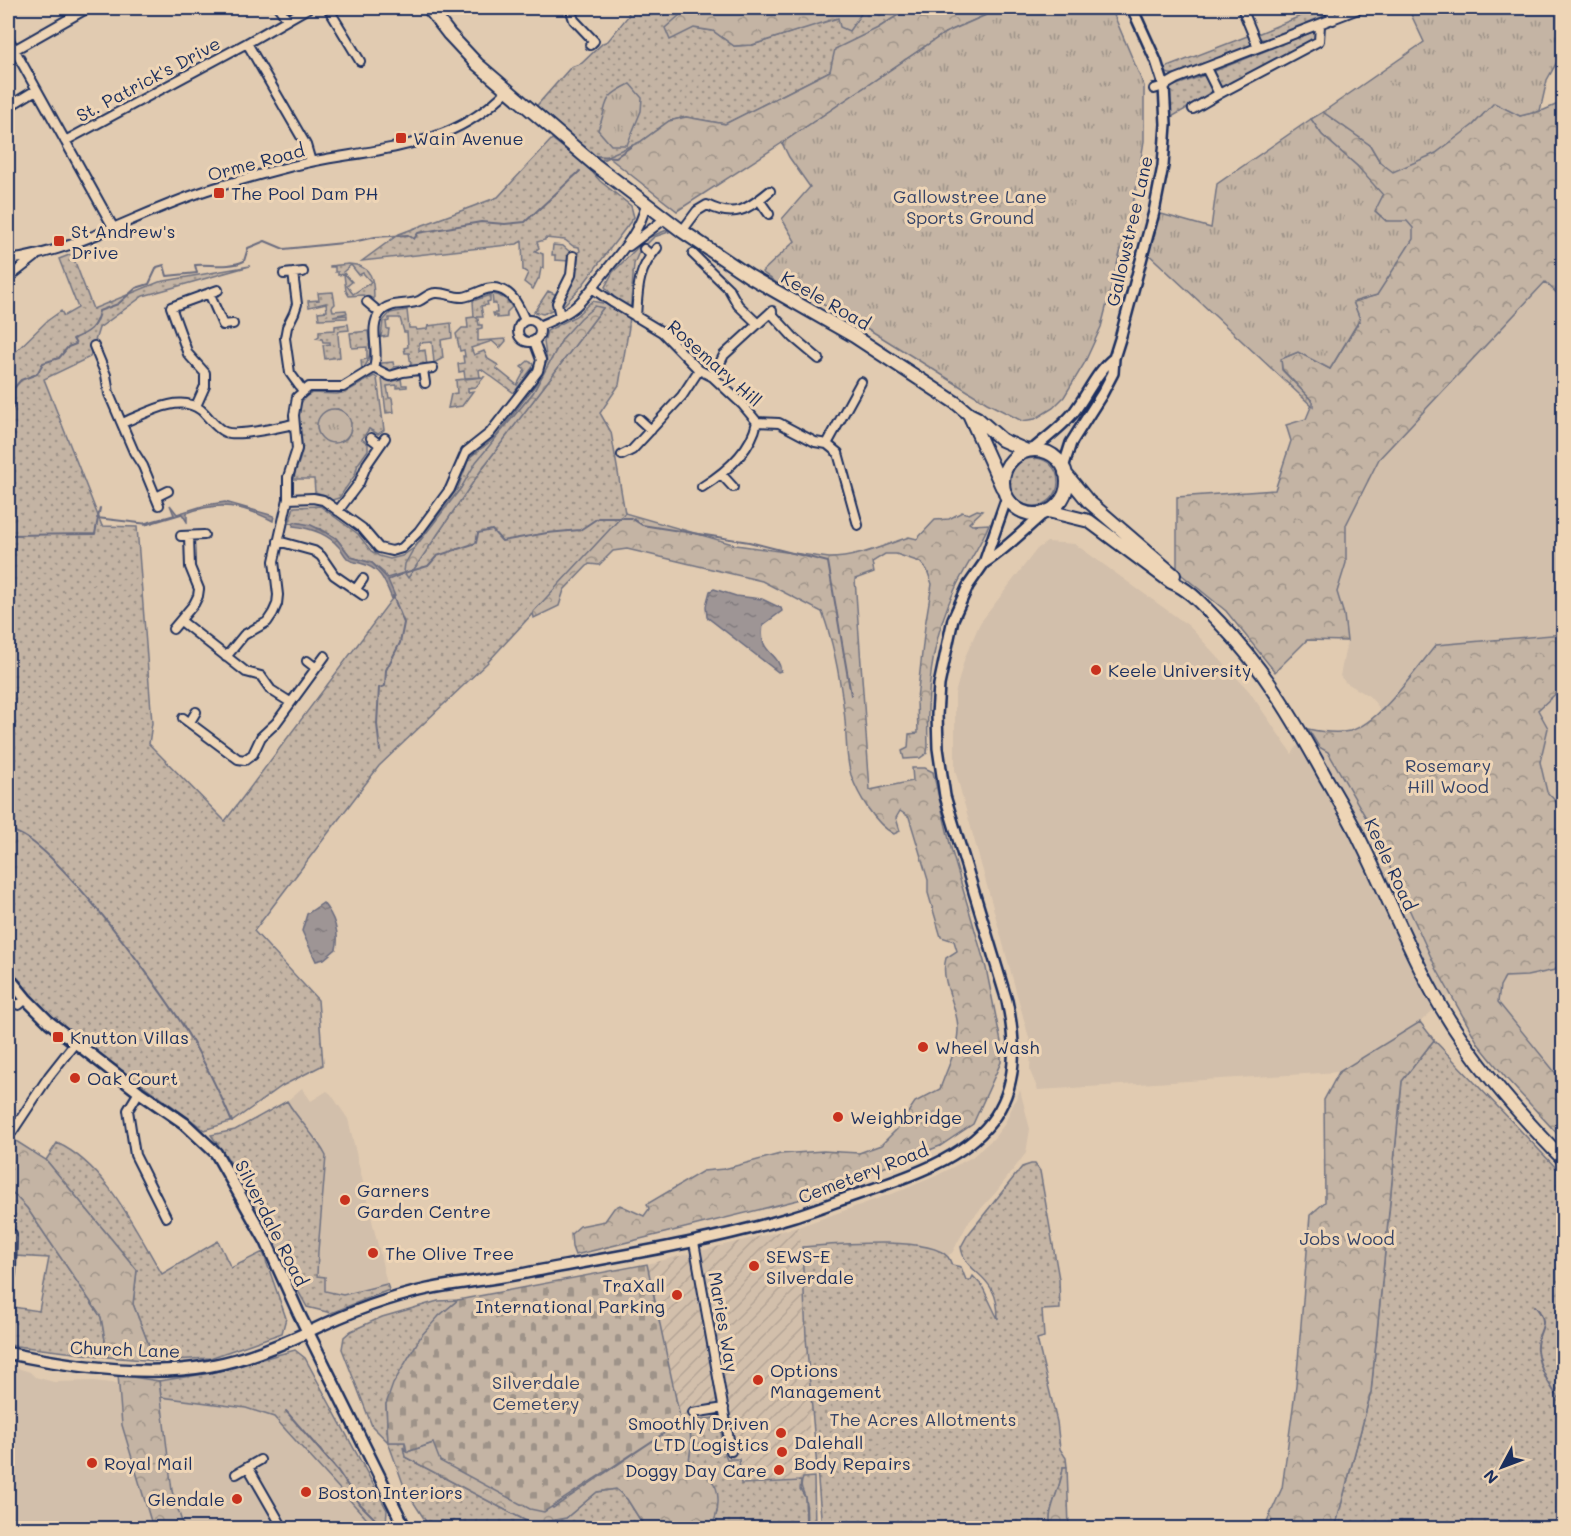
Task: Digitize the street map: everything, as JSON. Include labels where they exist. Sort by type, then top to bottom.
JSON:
[{"type":"main road","name":"Keele Road","points":[[429,8],[477,64],[594,164],[682,231],[749,276],[854,336],[956,403],[1002,440],[1029,451]]},
{"type":"main road","name":"Keele Road","points":[[969,414],[1005,494]]},
{"type":"main road","points":[[1029,451],[1049,454],[1059,462],[1064,471],[1066,484],[1063,496],[1056,506],[1047,511],[1026,513],[1015,507],[1005,494],[1003,479],[1007,467],[1015,457],[1029,451]]},
{"type":"main road","name":"Keele Road","points":[[1064,471],[1088,501],[1175,576],[1182,586],[1224,627],[1275,691],[1306,741],[1361,840],[1413,956],[1434,995],[1486,1074],[1512,1106],[1563,1160]]},
{"type":"main road","name":"Keele Road","points":[[1047,511],[1089,521],[1171,582],[1182,586]]},
{"type":"main road","name":"Silverdale Road","points":[[8,977],[23,1002],[139,1092],[184,1123],[216,1153],[266,1241],[403,1526]]},
{"type":"main road","name":"Church Lane","points":[[8,1353],[42,1360],[162,1371],[208,1366],[238,1359],[267,1350],[308,1332]]},
{"type":"street","points":[[14,50],[88,8]]},
{"type":"street","points":[[279,8],[287,19]]},
{"type":"street","name":"St. Patrick's Drive","points":[[65,141],[247,44],[308,8]]},
{"type":"street","points":[[328,8],[360,61]]},
{"type":"street","points":[[570,8],[574,20],[592,43]]},
{"type":"street","name":"Gallowstree Lane","points":[[1064,471],[1071,443],[1113,373],[1114,358],[1154,212],[1163,166],[1166,124],[1164,86],[1156,61],[1132,8]]},
{"type":"street","points":[[1242,8],[1258,47]]},
{"type":"street","points":[[1329,8],[1333,20]]},
{"type":"street","points":[[1154,89],[1361,8]]},
{"type":"street","points":[[1193,109],[1319,40],[1320,25]]},
{"type":"street","points":[[8,39],[113,227]]},
{"type":"street","points":[[247,44],[306,145],[311,162]]},
{"type":"street","points":[[1206,68],[1219,94]]},
{"type":"street","points":[[8,107],[36,90]]},
{"type":"street","name":"Orme Road","points":[[8,260],[36,256],[210,189],[311,162],[442,134],[472,121],[508,90]]},
{"type":"street","points":[[682,231],[697,211],[707,205],[722,212],[734,212],[759,200],[770,191]]},
{"type":"street","points":[[759,200],[769,214]]},
{"type":"street","points":[[539,326],[575,308],[621,253],[638,227],[646,204]]},
{"type":"street","points":[[621,253],[666,218]]},
{"type":"street","points":[[636,317],[639,279],[646,261],[657,248]]},
{"type":"street","points":[[644,249],[651,255]]},
{"type":"street","points":[[693,254],[729,289],[738,305],[758,324]]},
{"type":"street","points":[[8,278],[36,256]]},
{"type":"street","points":[[560,316],[557,303],[572,275],[573,256]]},
{"type":"street","points":[[284,274],[303,272]]},
{"type":"street","points":[[293,273],[297,304],[285,338],[290,373],[303,391]]},
{"type":"street","points":[[226,657],[244,635],[267,622],[273,613],[278,595],[274,561],[288,499],[288,477],[297,449],[294,405],[303,391],[316,386],[343,387],[374,368],[377,355],[375,327],[380,313],[390,306],[418,302],[434,293],[462,297],[494,288],[511,295],[525,320]]},
{"type":"street","name":"Rosemary Hill","points":[[592,288],[662,332],[699,370],[713,377],[742,404],[757,422]]},
{"type":"street","points":[[196,406],[205,386],[208,372],[188,354],[170,303],[218,290]]},
{"type":"street","points":[[209,293],[223,325],[233,324]]},
{"type":"street","points":[[367,302],[380,313]]},
{"type":"street","points":[[713,377],[724,355],[772,312],[794,338],[819,359]]},
{"type":"street","points":[[525,320],[535,321],[539,326],[540,333],[534,341],[526,342],[518,335],[519,324],[525,320]]},
{"type":"street","points":[[288,499],[318,499],[326,502],[362,528],[375,545],[382,550],[397,550],[410,542],[450,489],[466,453],[490,433],[538,371],[541,360],[534,341]]},
{"type":"street","points":[[94,346],[97,360],[106,375],[108,394],[159,506]]},
{"type":"street","name":"Gallowstree Lane","points":[[1029,451],[1066,421],[1076,410],[1104,365],[1114,358]]},
{"type":"street","points":[[374,368],[390,376],[433,368]]},
{"type":"street","points":[[423,370],[425,383]]},
{"type":"street","points":[[622,455],[632,450],[682,396],[699,370]]},
{"type":"street","points":[[827,444],[861,381]]},
{"type":"street","points":[[122,423],[165,406],[187,403],[196,406],[224,432],[234,434],[294,424]]},
{"type":"street","points":[[639,419],[651,430]]},
{"type":"street","points":[[702,487],[722,475],[739,457],[755,432],[757,422],[779,423],[815,442],[827,444],[838,453],[858,525]]},
{"type":"street","points":[[338,510],[359,483],[367,464],[383,442],[371,438]]},
{"type":"street","points":[[722,475],[733,487]]},
{"type":"street","points":[[156,497],[168,491]]},
{"type":"street","name":"Cemetery Road","points":[[308,1332],[378,1302],[429,1289],[694,1242],[789,1218],[887,1184],[952,1156],[979,1136],[992,1121],[1000,1108],[1014,1072],[1012,1027],[1007,1001],[945,796],[938,748],[939,685],[953,619],[968,586],[984,563],[1005,494]]},
{"type":"street","name":"Cemetery Road","points":[[984,563],[997,555],[1047,511]]},
{"type":"street","points":[[173,629],[194,604],[199,589],[190,567],[185,536],[204,535]]},
{"type":"street","points":[[278,541],[314,551],[321,556],[334,575],[363,595]]},
{"type":"street","points":[[356,588],[363,579]]},
{"type":"street","points":[[181,621],[246,672],[261,676],[271,690],[290,702]]},
{"type":"street","points":[[196,712],[187,720],[238,759],[245,760],[253,754],[261,737],[276,723],[325,656]]},
{"type":"street","points":[[307,661],[316,668]]},
{"type":"street","name":"Silverdale Road","points":[[8,996],[13,1003],[23,1002]]},
{"type":"street","points":[[12,1131],[49,1076],[75,1043]]},
{"type":"street","points":[[139,1092],[128,1110],[135,1155],[166,1217]]},
{"type":"street","points":[[8,1290],[12,1234]]},
{"type":"street","name":"Maries Way","points":[[694,1242],[731,1451]]},
{"type":"street","points":[[693,1413],[724,1408]]},
{"type":"street","points":[[236,1474],[260,1460]]},
{"type":"street","points":[[248,1467],[283,1528]]},
{"type":"street","points":[[391,1528],[403,1526]]},
{"type":"shaded area","name":"Keele University","points":[[1563,208],[1563,1142],[1479,1045],[1450,995],[1420,1022],[1339,1072],[1038,1090],[1030,1071],[1031,1045],[955,770],[955,694],[965,657],[980,623],[1037,549],[1047,542],[1075,544],[1189,626],[1249,691],[1292,754],[1308,729],[1331,733],[1352,730],[1380,713],[1378,706],[1369,696],[1345,682],[1340,676],[1347,641],[1344,615],[1337,592],[1346,563],[1346,525],[1367,486],[1386,427]]},
{"type":"shaded area","points":[[302,1088],[311,1101],[327,1091],[348,1119],[387,1284],[343,1295],[325,1291],[325,1277],[317,1276],[321,1146],[287,1101]]},
{"type":"shaded area","points":[[1020,1090],[1030,1129],[1026,1153],[997,1191],[968,1223],[952,1253],[947,1256],[924,1247],[881,1242],[802,1247],[798,1227],[905,1189],[972,1157],[994,1138],[1004,1125]]},
{"type":"shaded area","points":[[798,1227],[802,1247],[806,1337],[813,1414],[809,1416],[810,1460],[807,1462],[805,1478],[801,1481],[741,1484],[739,1459],[727,1459],[723,1449],[720,1422],[715,1418],[681,1422],[647,1264]]},
{"type":"shaded area","points":[[8,1365],[30,1372],[35,1377],[54,1382],[94,1381],[119,1384],[122,1425],[153,1528],[8,1528]]},
{"type":"shaded area","points":[[161,1397],[246,1408],[274,1417],[375,1528],[184,1528],[172,1491]]},
{"type":"green space","points":[[626,8],[688,8],[681,12],[693,28],[713,31],[734,46],[753,45],[865,8],[909,8],[878,28],[830,71],[725,124],[686,117],[669,121],[640,142],[594,164],[532,111],[571,67],[582,63],[608,41],[629,15]]},
{"type":"green space","points":[[688,8],[865,8],[849,31],[840,27],[838,18],[752,45],[734,46],[713,31],[694,28],[670,40],[665,28]]},
{"type":"green space","points":[[909,8],[995,8],[986,15],[945,33],[677,211],[607,156],[640,142],[669,121],[686,117],[725,124],[830,71],[835,49],[878,28]]},
{"type":"green space","name":"Gallowstree Lane Sports Ground","points":[[995,8],[1111,8],[1144,86],[1144,141],[1135,195],[1101,327],[1084,364],[1064,397],[1053,408],[1035,419],[1022,421],[987,403],[865,327],[822,304],[781,286],[762,272],[795,241],[782,219],[810,187],[782,143],[945,33],[986,15]]},
{"type":"green space","points":[[1325,8],[1324,16],[1263,40],[1255,35]]},
{"type":"green space","points":[[1408,8],[1563,8],[1563,51],[1547,80],[1540,111],[1520,116],[1494,103],[1473,125],[1436,153],[1393,172],[1380,162],[1370,145],[1323,112],[1424,42]]},
{"type":"green space","points":[[1315,31],[1316,39],[1221,90],[1212,72]]},
{"type":"green space","points":[[1250,35],[1252,42],[1249,47],[1201,67],[1173,74],[1162,69]]},
{"type":"green space","points":[[1205,75],[1214,93],[1168,119],[1168,91],[1171,87]]},
{"type":"green space","points":[[630,84],[642,98],[641,111],[627,145],[611,145],[598,130],[605,107],[614,93]]},
{"type":"green space","points":[[1494,102],[1520,116],[1563,102],[1563,299],[1545,282],[1379,459],[1346,525],[1346,563],[1337,592],[1344,615],[1347,641],[1307,640],[1275,672],[1226,611],[1177,571],[1177,497],[1275,490],[1291,441],[1286,425],[1306,419],[1313,402],[1282,369],[1281,359],[1298,352],[1330,369],[1360,320],[1353,302],[1377,295],[1387,221],[1375,211],[1357,166],[1322,135],[1311,119],[1323,112],[1370,145],[1380,162],[1473,125]]},
{"type":"green space","points":[[1311,119],[1322,135],[1357,166],[1383,195],[1375,211],[1386,221],[1407,221],[1413,228],[1413,239],[1377,295],[1353,302],[1360,319],[1330,369],[1298,352],[1281,359],[1282,370],[1313,402],[1313,407],[1143,249],[1154,212],[1211,228],[1217,184]]},
{"type":"green space","points":[[552,139],[587,166],[600,181],[631,206],[634,217],[581,287],[565,304],[563,305],[561,301],[575,254],[580,251],[579,247],[565,240],[545,238],[537,242],[539,248],[535,251],[543,254],[543,268],[541,268],[539,279],[533,289],[524,282],[528,273],[523,270],[522,241],[517,244],[362,261],[399,234],[498,197]]},
{"type":"green space","points":[[667,230],[669,232],[654,237],[639,252],[634,264],[629,327],[619,385],[600,413],[611,432],[625,513],[487,663],[379,766],[254,931],[318,1000],[323,1065],[282,1086],[233,1121],[204,1130],[64,1027],[36,1000],[8,965],[8,541],[10,541],[8,535],[8,359],[47,321],[61,311],[64,316],[78,308],[59,259],[72,254],[93,309],[159,282],[250,266],[143,296],[99,328],[90,357],[44,379],[102,526],[137,527],[152,723],[149,744],[225,821],[394,596],[384,573],[372,563],[351,557],[336,538],[321,529],[295,522],[294,524],[289,523],[294,507],[320,506],[358,534],[371,551],[379,556],[390,559],[402,556],[414,548],[458,488],[469,458],[496,437],[536,384],[547,362],[544,342],[547,331],[576,316],[592,301],[607,304],[613,296],[605,287],[613,272],[647,238]],"holes":[[[603,308],[484,466],[408,578],[435,521],[485,452],[533,393],[563,338],[592,309]]]},
{"type":"green space","points":[[553,245],[563,246],[570,252],[569,261],[555,260],[555,255],[552,255]]},
{"type":"green space","points":[[349,264],[363,267],[372,280],[374,299],[363,295],[349,296],[346,291],[344,274],[338,275],[335,267],[330,266]],"holes":[[[351,265],[359,275],[363,273],[371,282],[353,294],[347,286],[352,282],[343,272]]]},
{"type":"green space","points":[[548,291],[557,295],[554,309],[543,314],[534,312]]},
{"type":"green space","points":[[333,292],[335,304],[332,307],[333,311],[346,310],[347,313],[333,316],[347,315],[347,318],[319,319],[318,312],[327,311],[326,303],[309,307],[308,301],[319,300],[318,293]]},
{"type":"green space","points":[[492,294],[504,298],[512,307],[507,312],[507,317],[494,316],[493,313],[497,313]]},
{"type":"green space","points":[[490,295],[488,305],[481,306],[483,317],[475,317],[479,325],[482,325],[482,328],[478,329],[478,341],[505,339],[506,341],[500,348],[492,341],[471,348],[474,355],[484,351],[488,359],[498,365],[496,368],[517,385],[525,370],[521,367],[528,361],[535,364],[514,393],[481,369],[479,370],[480,377],[465,378],[464,371],[459,372],[458,364],[464,363],[463,356],[465,356],[464,350],[460,351],[456,334],[462,328],[468,328],[467,318],[474,317],[473,301]]},
{"type":"green space","points":[[595,306],[603,308],[484,466],[408,578],[404,572],[405,564],[413,550],[461,488],[476,462],[533,393],[563,338]]},
{"type":"green space","points":[[407,310],[409,328],[427,329],[428,326],[451,323],[452,338],[441,340],[443,358],[434,363],[432,342],[419,343],[419,351],[425,350],[427,366],[389,372],[380,367],[382,363],[393,362],[394,367],[411,365],[409,353],[405,353],[404,348],[408,347],[407,332],[404,332],[400,318],[389,318],[386,322],[387,329],[389,329],[388,336],[381,337],[383,321],[390,313]]},
{"type":"green space","points":[[348,324],[349,330],[339,331],[338,335],[340,357],[325,359],[323,345],[330,344],[330,342],[323,342],[322,339],[316,338],[319,336],[319,331],[335,330],[335,326]]},
{"type":"green space","points":[[368,331],[369,356],[362,370],[361,360],[367,359],[367,347],[352,348],[350,333]]},
{"type":"green space","points":[[374,376],[377,378],[384,430],[378,434],[369,429],[362,439],[368,444],[368,450],[358,464],[355,475],[339,498],[332,500],[315,492],[314,479],[294,479],[302,450],[298,418],[300,404],[312,393],[346,392]],"holes":[[[338,409],[347,415],[350,430],[346,439],[324,439],[318,428],[322,415]]]},
{"type":"green space","points":[[484,377],[476,387],[468,388],[468,392],[473,391],[462,406],[448,408],[451,394],[457,393],[456,380]]},
{"type":"green space","points":[[382,379],[391,382],[401,379],[402,385],[407,385],[407,387],[397,388],[397,385],[387,386],[394,412],[386,413]]},
{"type":"green space","points":[[334,409],[346,414],[351,426],[346,438],[334,443],[322,438],[317,426],[322,414]]},
{"type":"green space","points":[[1029,458],[1039,458],[1051,465],[1058,477],[1058,487],[1051,499],[1039,506],[1029,506],[1014,495],[1010,487],[1010,477],[1021,462]]},
{"type":"green space","points":[[977,510],[982,511],[969,523],[972,525],[989,524],[955,589],[941,626],[932,666],[927,753],[920,758],[904,759],[902,751],[908,748],[909,734],[918,733],[917,699],[932,584],[927,570],[920,562],[896,554],[885,554],[872,562],[874,572],[855,579],[870,790],[913,781],[912,768],[925,768],[933,772],[952,852],[986,968],[1001,1042],[1001,1062],[973,1124],[940,1146],[798,1200],[575,1255],[571,1234],[580,1226],[605,1221],[614,1208],[620,1205],[644,1216],[649,1209],[647,1204],[703,1171],[724,1169],[780,1154],[823,1151],[859,1153],[881,1145],[897,1129],[915,1102],[940,1089],[958,1031],[956,1013],[945,976],[946,958],[957,951],[954,941],[941,937],[928,893],[928,880],[909,817],[900,811],[896,818],[900,831],[894,834],[874,816],[854,783],[848,760],[838,673],[822,612],[762,581],[627,549],[613,551],[599,565],[589,564],[564,590],[559,606],[534,618],[533,612],[625,513],[736,545],[829,558],[859,554],[909,537],[917,539],[935,520],[949,519],[962,512],[969,514]]},
{"type":"green space","name":"Rosemary Hill Wood","points":[[1563,634],[1563,687],[1538,710],[1548,728],[1540,762],[1547,792],[1563,809],[1563,959],[1555,970],[1527,976],[1505,977],[1500,986],[1498,1002],[1563,1082],[1563,1140],[1479,1045],[1436,968],[1372,828],[1328,752],[1319,747],[1308,729],[1339,732],[1350,731],[1361,726],[1385,707],[1436,645]]},
{"type":"green space","name":"Jobs Wood","points":[[1420,1022],[1434,1040],[1402,1081],[1371,1392],[1335,1528],[1264,1528],[1282,1488],[1296,1385],[1310,1215],[1325,1202],[1324,1100],[1339,1072]]},
{"type":"green space","points":[[1434,1040],[1563,1175],[1563,1528],[1335,1528],[1371,1392],[1402,1081]]},
{"type":"green space","points":[[287,1101],[326,1156],[317,1276],[325,1277],[325,1291],[343,1295],[387,1284],[389,1290],[331,1313],[307,1307],[236,1170],[211,1135],[235,1130]]},
{"type":"green space","points":[[8,1136],[46,1160],[137,1270],[133,1304],[155,1361],[108,1357],[101,1317],[27,1208],[8,1188]]},
{"type":"green space","points":[[57,1143],[75,1153],[105,1183],[130,1219],[162,1274],[218,1241],[231,1268],[263,1252],[286,1318],[282,1333],[210,1358],[155,1361],[133,1304],[137,1270],[46,1160]]},
{"type":"green space","name":"The Acres Allotments","points":[[1035,1164],[1040,1171],[1059,1279],[1060,1309],[1042,1310],[1044,1337],[1037,1339],[1057,1422],[1060,1449],[1066,1458],[1067,1467],[1063,1467],[1050,1515],[1052,1528],[822,1528],[806,1337],[802,1247],[879,1243],[921,1246],[937,1250],[948,1257],[952,1265],[961,1267],[966,1280],[971,1280],[973,1276],[982,1286],[998,1319],[997,1304],[992,1290],[970,1266],[961,1247],[967,1236],[1022,1167]]},
{"type":"green space","points":[[8,1188],[27,1208],[101,1317],[108,1357],[8,1345],[8,1312],[13,1307],[39,1311],[49,1258],[15,1256],[12,1215],[8,1215]]},
{"type":"green space","name":"Silverdale Cemetery","points":[[647,1264],[681,1422],[544,1512],[530,1509],[440,1461],[433,1443],[407,1452],[405,1442],[388,1442],[386,1404],[393,1384],[421,1336],[458,1300]]},
{"type":"green space","points":[[458,1300],[439,1316],[386,1404],[388,1442],[372,1426],[342,1349],[344,1337],[351,1331],[382,1317],[438,1301]]},
{"type":"green space","points":[[295,1350],[305,1358],[387,1510],[386,1525],[375,1528],[274,1417],[246,1408],[161,1397],[159,1381],[211,1373]]},
{"type":"green space","points":[[118,1375],[159,1381],[172,1491],[184,1528],[153,1528],[122,1425]]},
{"type":"green space","points":[[715,1418],[720,1422],[723,1449],[727,1459],[739,1459],[741,1484],[801,1481],[800,1489],[805,1497],[806,1528],[711,1528],[717,1512],[709,1478],[688,1470],[687,1466],[691,1449],[690,1421]]},
{"type":"green space","points":[[690,1421],[691,1449],[688,1470],[708,1477],[717,1489],[717,1510],[711,1528],[644,1526],[627,1499],[616,1489],[597,1492],[566,1518],[532,1524],[405,1457],[403,1447],[407,1452],[433,1443],[553,1508],[681,1422]]},
{"type":"green space","points":[[388,1442],[405,1442],[405,1457],[532,1524],[566,1518],[597,1492],[616,1489],[627,1499],[644,1526],[655,1528],[430,1528],[405,1489]]},
{"type":"green space","points":[[1063,1467],[1067,1467],[1069,1528],[1052,1528],[1050,1515]]},
{"type":"green space","points":[[814,1477],[815,1528],[806,1528],[806,1505],[801,1484],[803,1478]]},
{"type":"water","points":[[225,502],[274,516],[273,521],[241,508],[220,506],[187,513],[187,522],[182,514],[145,525],[145,523],[174,515],[170,505],[177,514]]},
{"type":"water","points":[[294,522],[311,525],[336,538],[351,557],[372,563],[387,578],[413,570],[388,580],[395,596],[392,599],[384,581],[373,568],[350,560],[330,539],[312,530],[293,526]]},
{"type":"water","points":[[714,589],[736,596],[762,599],[781,608],[782,611],[763,625],[762,635],[763,642],[776,659],[781,671],[778,672],[707,617],[706,606],[710,591]]},
{"type":"water","points":[[323,903],[335,925],[337,943],[336,949],[324,959],[316,961],[302,931],[307,914]]},
{"type":"waterway","points":[[593,156],[616,157],[632,146]]},
{"type":"waterway","points":[[8,415],[14,407],[14,388],[21,380],[37,374],[43,363],[59,358],[68,347],[76,344],[73,339],[91,329],[99,311],[118,304],[136,288],[149,284],[157,267],[164,265],[167,276],[197,273],[195,265],[239,263],[244,261],[248,248],[265,241],[284,249],[353,242],[375,237],[408,235],[414,239],[418,233],[481,222],[505,224],[525,222],[580,171]]},
{"type":"waterway","points":[[8,535],[95,534],[100,508]]},
{"type":"waterway","points":[[97,518],[148,524]]},
{"type":"waterway","points":[[411,571],[428,566],[437,556],[476,543],[478,533],[492,530],[502,541],[580,530],[598,518],[631,518],[642,525],[749,542],[828,562],[851,695]]},
{"type":"waterway","points":[[380,751],[377,724],[379,688],[385,686],[386,670],[400,643],[404,623],[393,596]]},
{"type":"waterway","points":[[8,831],[25,837],[48,855],[74,882],[127,947],[189,1036],[232,1122]]},
{"type":"waterway","points":[[1535,1306],[1543,1319],[1537,1343],[1540,1365],[1564,1405]]},
{"type":"waterway","points":[[286,1411],[338,1471],[360,1504],[379,1523]]},
{"type":"place","name":"Wain Avenue","points":[[401,138]]},
{"type":"place","name":"The Pool Dam PH","points":[[219,193]]},
{"type":"place","name":"St Andrew's Drive","points":[[59,241]]},
{"type":"place","name":"Keele University","points":[[1096,670]]},
{"type":"place","name":"Knutton Villas","points":[[58,1037]]},
{"type":"place","name":"Wheel Wash","points":[[923,1047]]},
{"type":"place","name":"Oak Court","points":[[75,1078]]},
{"type":"place","name":"Weighbridge","points":[[838,1117]]},
{"type":"place","name":"Garners Garden Centre","points":[[345,1200]]},
{"type":"place","name":"The Olive Tree","points":[[373,1253]]},
{"type":"place","name":"SEWS-E Silverdale","points":[[754,1266]]},
{"type":"place","name":"TraXall International Parking","points":[[677,1295]]},
{"type":"place","name":"Options Management","points":[[758,1380]]},
{"type":"place","name":"Smoothly Driven LTD Logistics","points":[[781,1433]]},
{"type":"place","name":"Dalehall Body Repairs","points":[[782,1452]]},
{"type":"place","name":"Royal Mail","points":[[92,1463]]},
{"type":"place","name":"Doggy Day Care","points":[[779,1470]]},
{"type":"place","name":"Boston Interiors","points":[[306,1492]]},
{"type":"place","name":"Glendale","points":[[237,1499]]}]
